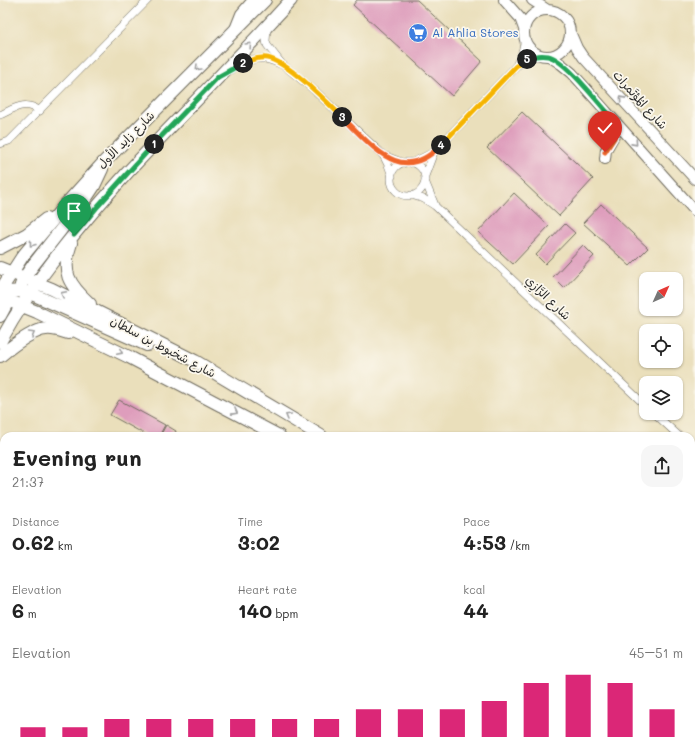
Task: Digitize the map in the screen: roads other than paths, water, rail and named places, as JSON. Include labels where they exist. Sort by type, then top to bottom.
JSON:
[{"type":"main road","name":"شارع زايد الأول","points":[[12,273],[22,258],[66,204],[104,162],[265,0]]},
{"type":"main road","name":"شارع زايد الأول","points":[[13,289],[74,235],[98,206],[291,0]]},
{"type":"main road","points":[[0,316],[13,289],[94,186],[99,178],[104,162]]},
{"type":"main road","points":[[0,248],[32,230],[66,204]]},
{"type":"main road","points":[[74,235],[66,257],[68,275],[73,287],[101,314]]},
{"type":"main road","name":"شارع شخبوط بن سلطان","points":[[0,268],[12,273],[13,289],[21,306],[93,339],[271,432]]},
{"type":"main road","points":[[13,289],[137,341],[165,352],[195,361]]},
{"type":"main road","name":"شارع شخبوط بن سلطان","points":[[13,289],[52,289],[195,361],[314,432]]},
{"type":"main road","points":[[0,342],[21,306]]},
{"type":"main road","points":[[0,356],[14,345],[41,330],[51,329],[93,339]]},
{"type":"street","points":[[0,144],[9,141],[40,111],[148,0]]},
{"type":"street","points":[[235,30],[241,14],[252,0]]},
{"type":"street","points":[[504,0],[520,18],[524,34],[531,49],[566,68],[695,211]]},
{"type":"street","points":[[392,176],[396,168],[434,152],[516,66],[529,58],[554,55],[564,49],[570,40],[571,34],[570,26],[564,16],[553,10],[546,9],[532,0]]},
{"type":"street","points":[[516,66],[522,52],[526,23],[534,14],[546,9]]},
{"type":"street","points":[[267,27],[267,45],[282,64],[314,90],[382,155],[392,176],[392,184],[397,191],[403,195],[411,196],[422,189],[434,152]]},
{"type":"street","name":"شارع المُؤتَمرات","points":[[571,34],[583,57],[695,179]]},
{"type":"street","points":[[218,77],[241,64],[259,58],[266,58],[282,64]]},
{"type":"street","points":[[0,115],[22,105],[35,107],[40,111]]},
{"type":"street","points":[[606,159],[606,150],[615,134],[613,119]]},
{"type":"street","points":[[382,155],[420,167],[425,178]]},
{"type":"street","name":"شارع الرَّازِي","points":[[425,178],[435,206]]},
{"type":"street","name":"شارع الرَّازِي","points":[[411,196],[424,199],[435,206],[639,399]]},
{"type":"street","points":[[662,420],[675,432]]},
{"type":"place","name":"Al Ahlia Stores","points":[[418,33]]}]
